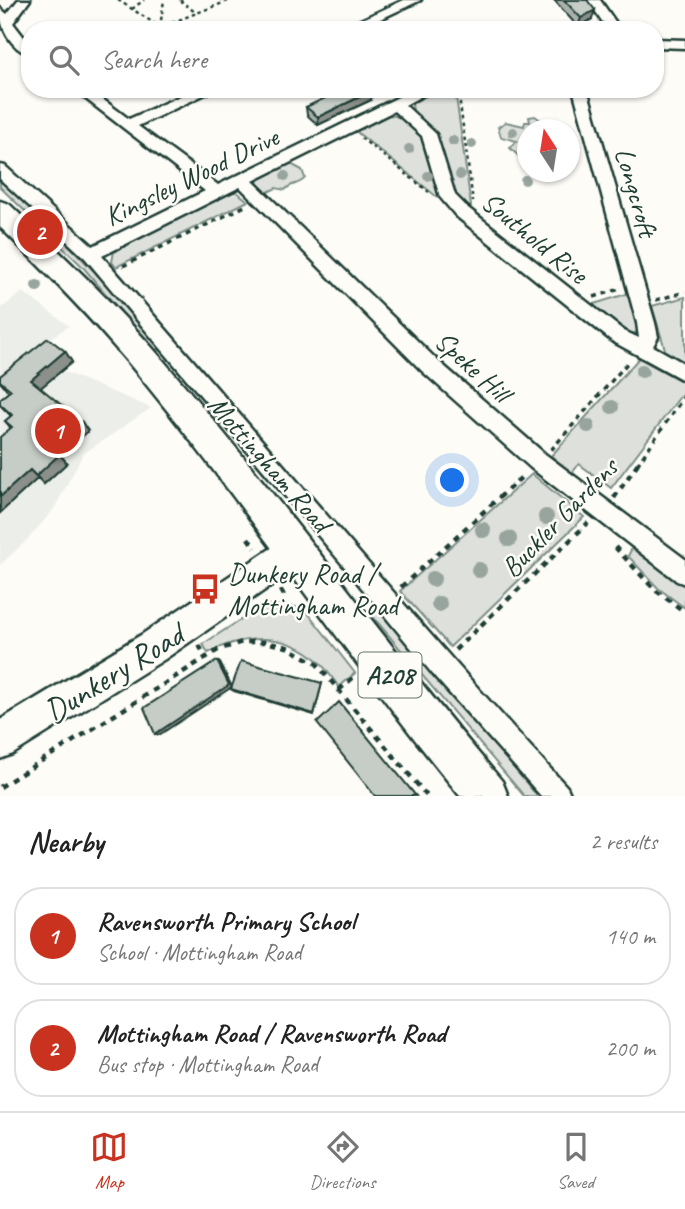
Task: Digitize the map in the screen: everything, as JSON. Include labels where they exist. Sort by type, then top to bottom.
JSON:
[{"type":"main road","name":"Mottingham Road","points":[[0,211],[67,274],[170,390],[277,564],[487,796]]},
{"type":"street","points":[[21,44],[3,18],[24,0]]},
{"type":"street","points":[[366,21],[415,0]]},
{"type":"street","points":[[594,0],[609,21]]},
{"type":"street","points":[[664,43],[685,44]]},
{"type":"street","points":[[91,98],[216,192]]},
{"type":"street","points":[[127,125],[188,98]]},
{"type":"street","name":"Kingsley Wood Drive","points":[[91,254],[410,98]]},
{"type":"street","name":"Longcroft","points":[[583,98],[649,337],[642,349]]},
{"type":"street","name":"Southold Rise","points":[[396,105],[429,134],[448,197],[476,224],[618,336],[685,373]]},
{"type":"street","name":"Mottingham Road","points":[[0,170],[91,254],[351,557],[443,669],[558,796]]},
{"type":"street","name":"Speke Hill","points":[[242,180],[429,365],[538,461],[685,573]]},
{"type":"street","name":"Dunkery Road","points":[[0,741],[176,633],[277,564]]},
{"type":"path","points":[[118,0],[151,21]]},
{"type":"path","points":[[132,9],[145,0]]},
{"type":"path","points":[[161,21],[164,0]]},
{"type":"path","points":[[180,0],[196,13]]},
{"type":"path","points":[[175,21],[231,0]]},
{"type":"path","points":[[459,98],[476,224]]},
{"type":"path","points":[[355,132],[438,200]]},
{"type":"path","points":[[115,270],[252,202]]},
{"type":"path","points":[[575,303],[635,285]]},
{"type":"path","points":[[641,304],[685,292]]},
{"type":"path","name":"Buckler Gardens","points":[[448,656],[602,510],[634,472],[685,395]]},
{"type":"path","points":[[248,538],[277,564],[286,599]]},
{"type":"path","points":[[609,540],[655,590],[685,612]]},
{"type":"path","points":[[0,788],[206,658],[232,644],[262,642],[299,650],[316,663],[428,796]]},
{"type":"path","points":[[200,646],[206,658]]},
{"type":"path","points":[[339,690],[355,676]]},
{"type":"shaded area","points":[[422,98],[456,98],[471,206],[467,207],[451,187],[434,131],[413,112],[412,103]]},
{"type":"shaded area","points":[[389,115],[402,118],[420,134],[426,145],[440,196],[437,197],[358,133],[357,131]]},
{"type":"shaded area","points":[[506,122],[517,124],[517,141],[501,137],[498,127]]},
{"type":"shaded area","points":[[517,141],[517,155],[510,148]]},
{"type":"shaded area","points":[[289,163],[302,170],[305,178],[285,190],[276,188],[266,193],[257,183],[258,180]]},
{"type":"shaded area","points":[[0,180],[84,260],[160,348],[154,351],[83,267],[0,187]]},
{"type":"shaded area","points":[[231,192],[237,192],[248,201],[116,267],[112,262],[114,251]]},
{"type":"shaded area","points":[[23,292],[69,326],[24,355],[151,408],[83,454],[54,509],[28,539],[0,565],[0,309]]},
{"type":"shaded area","points":[[626,294],[629,296],[637,328],[637,332],[632,334],[594,307],[594,304]]},
{"type":"shaded area","points":[[685,297],[685,363],[667,356],[652,306]]},
{"type":"shaded area","points":[[639,358],[685,383],[685,390],[611,488],[579,464],[572,473],[551,456]]},
{"type":"shaded area","points":[[532,474],[584,517],[450,647],[400,591]]},
{"type":"shaded area","points":[[633,546],[685,583],[685,608],[658,588],[628,556]]},
{"type":"shaded area","points":[[378,604],[539,796],[524,796],[368,611]]},
{"type":"shaded area","points":[[270,605],[296,607],[308,613],[355,673],[339,687],[321,664],[306,652],[279,641],[264,639],[236,642],[208,653],[203,644],[259,608]]},
{"type":"building","points":[[564,0],[587,0],[595,10],[581,18]]},
{"type":"building","points":[[325,98],[357,98],[318,117],[306,107]]},
{"type":"building","points":[[48,338],[65,351],[31,380],[82,422],[52,449],[59,455],[36,476],[30,470],[0,497],[0,437],[12,427],[5,421],[12,415],[0,404],[0,399],[11,390],[0,381],[0,376]]},
{"type":"building","points":[[217,661],[229,685],[155,734],[144,708]]},
{"type":"building","points":[[241,661],[322,683],[314,714],[231,689]]},
{"type":"building","points":[[339,702],[416,796],[375,796],[317,723]]},
{"type":"place","name":"Mottingham Road / Ravensworth Road","points":[[40,232]]},
{"type":"place","name":"Ravensworth Primary School","points":[[58,431]]},
{"type":"place","name":"Dunkery Road / Mottingham Road","points":[[205,589]]}]
